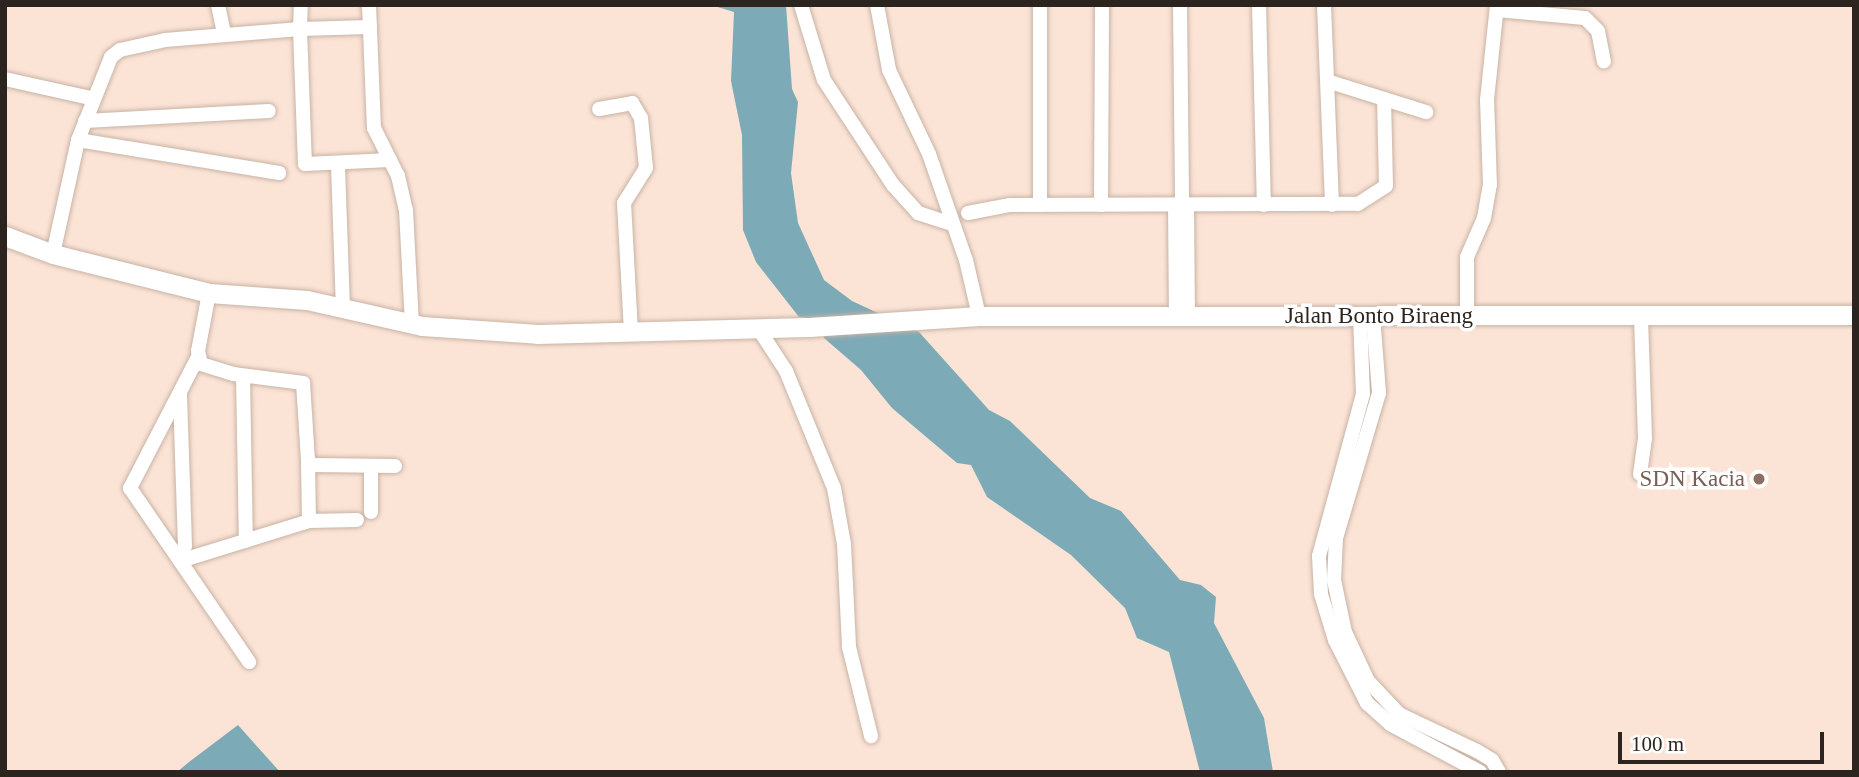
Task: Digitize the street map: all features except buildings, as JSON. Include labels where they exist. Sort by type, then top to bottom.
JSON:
[{"type":"street","points":[[218,5],[223,33]]},
{"type":"street","points":[[301,5],[305,164],[338,166],[390,160]]},
{"type":"street","points":[[369,5],[374,128],[390,160],[406,210],[412,324]]},
{"type":"street","points":[[801,5],[824,80],[892,185],[918,214],[952,224]]},
{"type":"street","points":[[877,5],[890,70],[929,154],[979,316]]},
{"type":"street","points":[[1040,5],[1040,205]]},
{"type":"street","points":[[1101,205],[1102,5]]},
{"type":"street","points":[[1180,5],[1182,317]]},
{"type":"street","points":[[1259,5],[1264,205]]},
{"type":"street","points":[[1324,5],[1330,82],[1332,205]]},
{"type":"street","points":[[1467,315],[1467,257],[1484,218],[1490,185],[1487,100],[1497,8],[1585,18],[1598,31],[1604,61]]},
{"type":"street","points":[[53,254],[78,140],[91,98],[107,63],[120,50],[223,33],[370,27]]},
{"type":"street","points":[[5,79],[91,98]]},
{"type":"street","points":[[1330,82],[1426,112]]},
{"type":"street","points":[[968,213],[1040,205],[1358,204],[1386,186],[1384,99]]},
{"type":"street","points":[[600,109],[632,103],[641,118],[646,168],[624,203],[631,333]]},
{"type":"street","points":[[85,121],[270,111]]},
{"type":"street","points":[[78,140],[279,173]]},
{"type":"street","points":[[338,166],[343,309]]},
{"type":"street","name":"Jalan Bonto Biraeng","points":[[5,236],[53,254],[208,293],[307,300],[412,324],[538,334],[809,327],[905,323],[979,316],[1854,315]]},
{"type":"street","points":[[208,293],[198,357],[130,488],[250,662]]},
{"type":"street","points":[[1366,316],[1363,394],[1322,544],[1321,594],[1335,640],[1367,703],[1390,724],[1480,772]]},
{"type":"street","points":[[1366,316],[1379,393],[1336,538],[1334,580],[1345,632],[1367,681],[1399,714],[1478,751],[1492,760],[1499,772]]},
{"type":"street","points":[[1640,474],[1645,438],[1641,316]]},
{"type":"street","points":[[758,328],[786,371],[834,488],[844,544],[849,647],[871,736]]},
{"type":"street","points":[[198,357],[202,365],[243,376],[304,384],[309,521]]},
{"type":"street","points":[[243,376],[246,541]]},
{"type":"street","points":[[180,392],[185,546],[180,561]]},
{"type":"street","points":[[308,461],[317,465],[395,466]]},
{"type":"street","points":[[371,512],[372,466]]},
{"type":"street","points":[[180,561],[309,521],[357,520]]},
{"type":"water","points":[[711,5],[786,5],[792,89],[798,102],[791,173],[798,223],[824,280],[852,301],[919,332],[989,410],[1010,421],[1090,498],[1121,511],[1180,580],[1201,585],[1216,597],[1214,623],[1264,718],[1273,772],[1200,772],[1169,652],[1137,638],[1125,608],[1071,555],[987,497],[971,465],[957,463],[892,408],[861,370],[824,338],[822,320],[799,317],[756,262],[743,230],[742,135],[731,81],[734,12]]},
{"type":"water","points":[[238,725],[280,772],[177,772],[189,762]]},
{"type":"place","name":"SDN Kacia","points":[[1759,479]]}]
